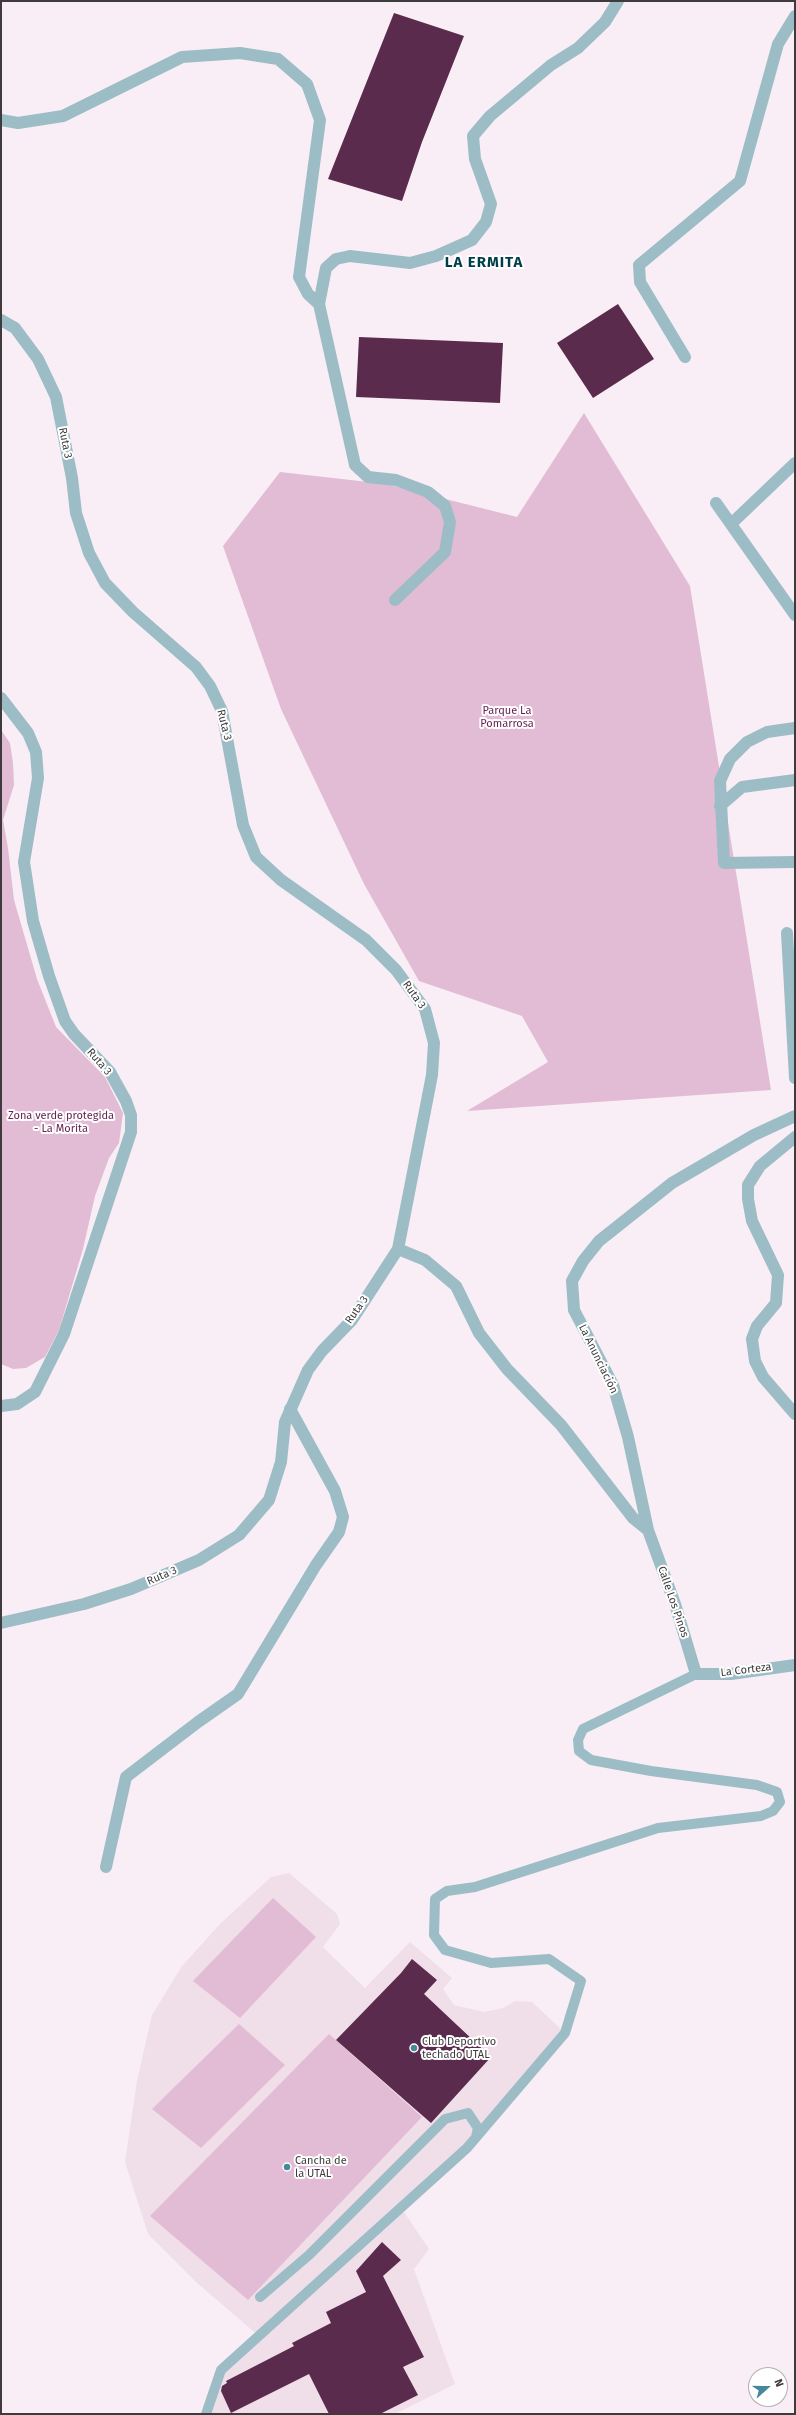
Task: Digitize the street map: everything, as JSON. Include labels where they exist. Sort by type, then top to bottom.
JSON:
[{"type":"street","points":[[395,600],[445,552],[450,522],[444,506],[428,492],[396,480],[368,477],[355,465],[320,304],[326,268],[336,259],[350,256],[410,263],[436,256],[472,240],[486,222],[491,204],[475,159],[473,136],[490,116],[551,65],[578,48],[605,22],[618,1]]},
{"type":"street","points":[[685,357],[640,282],[639,265],[740,181],[778,44],[795,16]]},
{"type":"street","points":[[1,120],[18,123],[63,116],[182,57],[240,53],[278,59],[307,84],[320,120],[299,277],[308,294],[320,304]]},
{"type":"street","name":"Ruta 3","points":[[1,320],[15,328],[38,359],[56,397],[72,478],[76,513],[89,553],[105,584],[133,612],[196,667],[210,686],[222,712],[243,825],[256,857],[281,880],[366,940],[396,970],[425,1008],[434,1043],[432,1075],[398,1249],[352,1320],[322,1351],[308,1370],[285,1422],[281,1462],[269,1500],[239,1535],[199,1560],[131,1589],[84,1604],[1,1623]]},
{"type":"street","points":[[731,524],[795,463]]},
{"type":"street","points":[[716,503],[795,615]]},
{"type":"street","name":"Ruta 3","points":[[1,698],[28,733],[36,752],[38,778],[24,862],[33,921],[49,976],[65,1020],[74,1034],[110,1072],[126,1101],[131,1115],[131,1132],[64,1334],[35,1392],[17,1404],[1,1406]]},
{"type":"street","points":[[795,728],[768,732],[747,742],[730,759],[720,781],[720,806],[724,863],[795,862]]},
{"type":"street","points":[[720,806],[742,787],[795,780]]},
{"type":"street","points":[[786,933],[795,1078]]},
{"type":"street","name":"La Anunciación","points":[[648,1530],[628,1437],[613,1385],[574,1310],[572,1281],[583,1261],[599,1241],[672,1183],[754,1134],[795,1116]]},
{"type":"street","points":[[795,1137],[760,1166],[748,1185],[748,1199],[752,1221],[778,1274],[776,1303],[758,1326],[752,1339],[755,1361],[763,1377],[795,1414]]},
{"type":"street","points":[[398,1249],[425,1260],[456,1286],[479,1333],[507,1369],[561,1424],[633,1518],[648,1530]]},
{"type":"street","points":[[106,1867],[126,1777],[198,1722],[238,1694],[316,1566],[339,1532],[343,1517],[335,1491],[290,1409]]},
{"type":"street","name":"Calle Los Pinos","points":[[648,1530],[675,1604],[696,1674]]},
{"type":"street","name":"La Corteza","points":[[696,1674],[731,1674],[795,1665]]},
{"type":"lane","points":[[206,2414],[221,2370],[402,2209],[476,2137],[565,2033],[581,1981],[549,1959],[491,1963],[445,1950],[434,1936],[435,1899],[447,1891],[476,1887],[658,1828],[761,1816],[773,1811],[780,1802],[777,1792],[757,1785],[651,1771],[591,1760],[579,1751],[578,1740],[583,1729],[696,1674]]},
{"type":"lane","points":[[260,2297],[309,2255],[445,2119],[468,2113],[478,2128],[476,2137]]},
{"type":"shaded area","points":[[289,1873],[337,1914],[340,1924],[323,1947],[365,1988],[410,1942],[452,1978],[443,1989],[454,2005],[484,2012],[503,2008],[515,2001],[532,2002],[565,2033],[495,2115],[402,2209],[429,2249],[414,2269],[455,2384],[395,2414],[206,2414],[221,2370],[259,2336],[196,2282],[148,2234],[125,2162],[137,2081],[152,2015],[182,1966],[220,1924],[271,1877]]},
{"type":"green space","name":"Parque La Pomarrosa","points":[[584,413],[690,586],[771,1090],[467,1111],[548,1062],[522,1016],[419,981],[364,884],[281,709],[223,546],[280,472],[386,484],[517,517]]},
{"type":"green space","name":"Zona verde protegida - La Morita","points":[[1,730],[10,743],[13,763],[14,785],[3,820],[14,900],[37,979],[56,1027],[105,1077],[123,1113],[119,1143],[109,1158],[95,1196],[83,1249],[59,1330],[45,1357],[26,1368],[13,1369],[1,1364]]},
{"type":"green space","points":[[273,1898],[316,1937],[240,2018],[193,1981]]},
{"type":"green space","points":[[239,2024],[285,2065],[201,2148],[152,2109]]},
{"type":"green space","name":"Cancha de la UTAL","points":[[329,2034],[422,2117],[248,2300],[150,2216]]},
{"type":"building","points":[[394,13],[464,36],[422,142],[402,201],[328,179]]},
{"type":"building","points":[[618,304],[654,359],[593,398],[557,343]]},
{"type":"building","points":[[359,337],[503,343],[500,403],[356,397]]},
{"type":"building","name":"Club Deportivo techado UTAL","points":[[412,1959],[437,1980],[424,1994],[491,2057],[431,2123],[336,2040],[401,1973]]},
{"type":"building","points":[[382,2242],[401,2260],[383,2276],[424,2357],[403,2367],[418,2395],[380,2414],[329,2414],[309,2374],[231,2413],[221,2391],[222,2386],[227,2383],[226,2381],[294,2346],[292,2343],[331,2323],[326,2312],[366,2292],[356,2271]]},
{"type":"place","name":"Club Deportivo techado UTAL","points":[[414,2048]]},
{"type":"place","name":"Cancha de la UTAL","points":[[287,2167]]},
{"type":"district","name":"LA ERMITA","points":[[484,263]]}]
